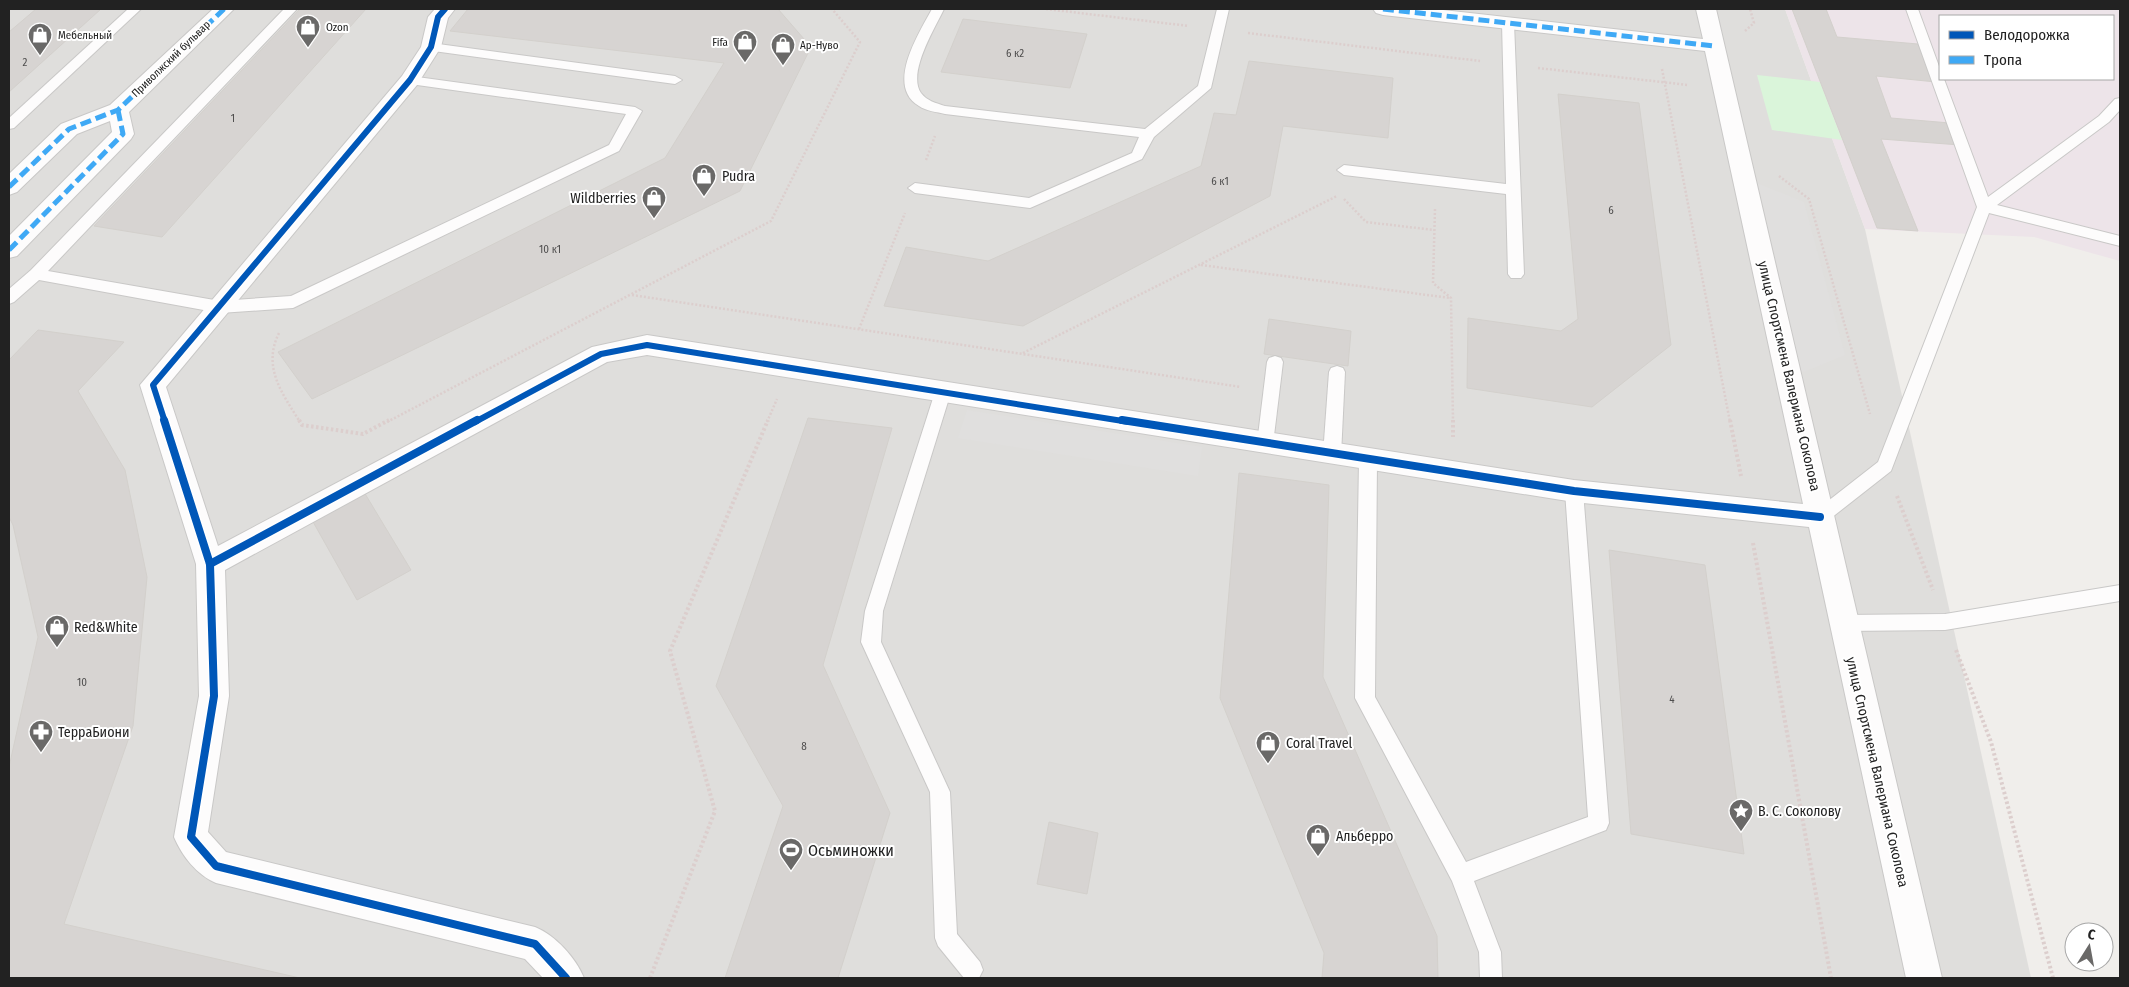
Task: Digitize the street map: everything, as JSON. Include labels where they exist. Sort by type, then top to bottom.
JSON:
[{"type":"street","name":"Приволжский бульвар","points":[[9,187],[69,129],[118,110],[224,9]]},
{"type":"street","points":[[445,9],[438,16],[430,47],[410,80],[153,385],[210,564],[214,696],[191,837],[216,866],[534,944],[566,978]]},
{"type":"street","points":[[1383,9],[1714,46]]},
{"type":"street","name":"улица Спортсмена Валериана Соколова","points":[[1706,9],[1924,978]]},
{"type":"street","points":[[9,250],[123,134],[118,110]]},
{"type":"street","points":[[210,564],[602,354],[647,345],[1453,473],[1574,490],[1820,517]]},
{"type":"lane","points":[[9,126],[135,9]]},
{"type":"lane","points":[[9,298],[36,274],[291,9]]},
{"type":"lane","points":[[938,9],[909,72],[911,90],[922,102],[945,110],[1148,134]]},
{"type":"lane","points":[[915,188],[1030,203],[1137,156],[1148,134],[1204,88],[1223,9]]},
{"type":"lane","points":[[1912,9],[1984,207]]},
{"type":"lane","points":[[1508,23],[1516,274]]},
{"type":"lane","points":[[430,47],[675,80]]},
{"type":"lane","points":[[36,274],[220,307],[293,302],[614,148],[635,111],[410,80]]},
{"type":"lane","points":[[1820,517],[1885,466],[1984,207],[2104,120],[2120,102]]},
{"type":"lane","points":[[1344,170],[1513,190]]},
{"type":"lane","points":[[1984,207],[2120,241]]},
{"type":"lane","points":[[1265,444],[1275,362]]},
{"type":"lane","points":[[1332,454],[1337,372]]},
{"type":"lane","points":[[943,392],[874,611],[871,642],[940,792],[946,938],[972,970]]},
{"type":"lane","points":[[1368,460],[1365,698],[1461,875],[1490,952],[1491,978]]},
{"type":"lane","points":[[1461,875],[1599,823],[1574,490]]},
{"type":"lane","points":[[1844,623],[1945,622],[2120,592]]},
{"type":"path","points":[[293,302],[273,345],[275,382],[302,425],[363,434],[771,221],[860,42],[832,9]]},
{"type":"path","points":[[1046,9],[1724,89]]},
{"type":"path","points":[[859,329],[945,110]]},
{"type":"path","points":[[1435,181],[1433,283],[1451,298],[1453,473]]},
{"type":"path","points":[[1022,354],[1340,194],[1366,222],[1434,230]]},
{"type":"path","points":[[1200,265],[1451,298]]},
{"type":"path","points":[[631,294],[1271,391]]},
{"type":"path","points":[[650,978],[715,811],[670,651],[791,367]]},
{"type":"shaded area","points":[[9,9],[1785,9],[1865,229],[2031,978],[9,978]]},
{"type":"shaded area","points":[[1785,9],[2120,9],[2120,261],[2034,237],[1865,229]]},
{"type":"shaded area","points":[[1744,178],[1804,202],[1845,355],[1789,378]]},
{"type":"shaded area","points":[[967,410],[1202,447],[1198,476],[958,438]]},
{"type":"green space","points":[[1757,75],[1820,82],[1842,140],[1772,130]]},
{"type":"building","points":[[36,9],[101,9],[9,92],[9,32]]},
{"type":"building","points":[[300,9],[366,9],[162,237],[94,226]]},
{"type":"building","points":[[468,9],[778,9],[811,47],[740,191],[312,399],[278,352],[665,158],[724,63],[450,31]]},
{"type":"building","points":[[1792,9],[1826,9],[1837,37],[1918,44],[1936,82],[1876,76],[1891,118],[1950,123],[1960,145],[1881,139],[1918,231],[1877,228]]},
{"type":"building","points":[[963,19],[1087,34],[1070,88],[941,72]]},
{"type":"building","points":[[1249,61],[1393,78],[1388,138],[1283,126],[1270,196],[1023,326],[884,306],[906,247],[988,261],[1201,166],[1214,113],[1236,115]]},
{"type":"building","points":[[1558,94],[1639,103],[1671,345],[1592,407],[1467,388],[1468,318],[1561,331],[1578,319]]},
{"type":"building","points":[[1269,319],[1351,331],[1348,366],[1264,354]]},
{"type":"building","points":[[38,330],[124,342],[78,391],[125,470],[147,577],[133,726],[64,924],[300,978],[9,978],[9,767],[38,637],[13,525],[9,517],[9,360]]},
{"type":"building","points":[[808,418],[892,428],[823,665],[890,813],[838,978],[725,978],[783,806],[716,686]]},
{"type":"building","points":[[1239,473],[1329,485],[1323,677],[1437,936],[1438,978],[1322,978],[1324,953],[1220,698]]},
{"type":"building","points":[[364,492],[411,570],[357,600],[312,520]]},
{"type":"building","points":[[1609,550],[1705,565],[1744,854],[1631,834]]},
{"type":"building","points":[[1049,822],[1098,833],[1087,894],[1037,884]]},
{"type":"marked path","points":[[9,187],[69,129],[118,110],[224,9]]},
{"type":"marked path","points":[[1383,9],[1714,46]]},
{"type":"marked path","points":[[9,250],[123,134],[118,110]]},
{"type":"cycle path","points":[[445,9],[438,17],[431,47],[410,80],[153,385],[210,564],[214,696],[191,837],[216,866],[535,944],[566,978]]},
{"type":"cycle path","points":[[210,564],[601,354],[647,345],[1574,491],[1820,517]]},
{"type":"place","name":"Ozon","points":[[308,48]]},
{"type":"place","name":"Мебельный","points":[[40,56]]},
{"type":"place","name":"Fifa","points":[[745,63]]},
{"type":"place","name":"Ар-Нуво","points":[[783,66]]},
{"type":"place","name":"Pudra","points":[[704,197]]},
{"type":"place","name":"Wildberries","points":[[654,219]]},
{"type":"place","name":"Red&White","points":[[57,648]]},
{"type":"place","name":"ТерраБиони","points":[[41,753]]},
{"type":"place","name":"Coral Travel","points":[[1268,764]]},
{"type":"place","name":"В. С. Соколову","points":[[1741,832]]},
{"type":"place","name":"Альберро","points":[[1318,857]]},
{"type":"place","name":"Осьминожки","points":[[791,871]]}]
